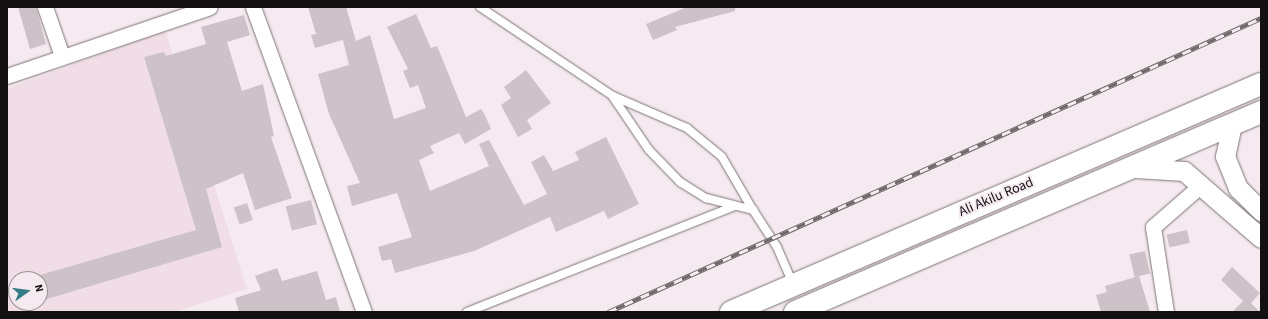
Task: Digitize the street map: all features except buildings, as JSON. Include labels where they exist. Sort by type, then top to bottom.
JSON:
[{"type":"main road","name":"Ali Akilu Road","points":[[731,312],[793,284],[1261,84]]},
{"type":"main road","name":"Ali Akilu Road","points":[[799,310],[1136,168],[1261,112]]},
{"type":"main road","points":[[793,284],[799,310]]},
{"type":"street","points":[[45,7],[62,56]]},
{"type":"street","points":[[7,76],[62,56],[210,7]]},
{"type":"street","points":[[253,7],[364,312]]},
{"type":"street","points":[[1232,124],[1224,156],[1238,188],[1258,203]]},
{"type":"street","points":[[1136,168],[1184,171],[1261,238]]},
{"type":"street","points":[[1166,312],[1153,227],[1201,185]]},
{"type":"lane","points":[[480,7],[613,96],[687,128],[722,157],[776,247],[793,284]]},
{"type":"lane","points":[[613,96],[649,150],[680,182],[706,198],[753,210]]},
{"type":"lane","points":[[467,312],[735,206]]},
{"type":"shaded area","points":[[165,30],[247,289],[174,312],[7,312],[7,89]]},
{"type":"railway","points":[[608,312],[1261,18]]}]
